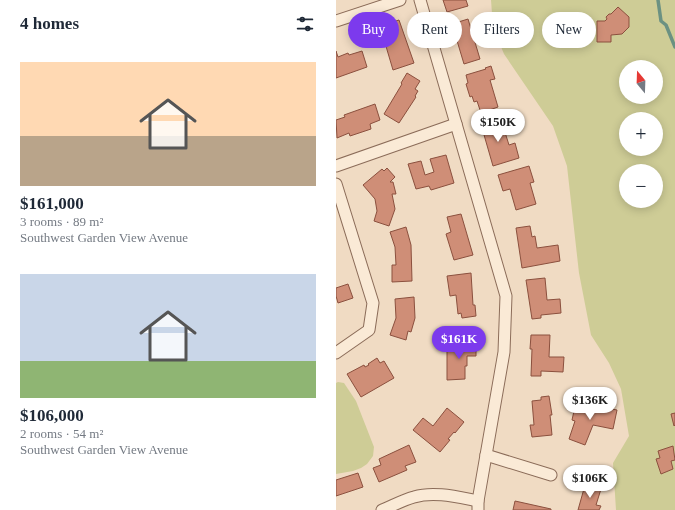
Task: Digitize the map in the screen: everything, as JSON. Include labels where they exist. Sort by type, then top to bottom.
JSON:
[{"type":"street","points":[[336,21],[400,0]]},
{"type":"street","points":[[382,510],[414,497],[436,494],[478,505],[504,352],[506,296],[420,0]]},
{"type":"street","points":[[336,166],[456,124]]},
{"type":"street","points":[[336,184],[373,303],[369,330],[336,353]]},
{"type":"street","points":[[486,455],[551,475]]},
{"type":"shaded area","points":[[491,0],[675,0],[675,510],[616,510],[613,463],[629,436],[621,389],[609,363],[591,335],[579,273],[567,166],[553,126],[504,54],[502,48],[534,48],[534,12],[492,12]]},
{"type":"shaded area","points":[[336,383],[344,383],[356,401],[374,447],[373,456],[367,464],[353,471],[336,474]]},
{"type":"building","points":[[443,0],[466,0],[468,6],[447,12]]},
{"type":"building","points":[[618,7],[629,17],[629,27],[622,34],[611,35],[611,42],[597,42],[597,21],[605,21],[607,19],[606,17]]},
{"type":"building","points":[[468,19],[470,26],[470,48],[477,48],[480,59],[464,64],[459,48],[462,48],[462,21]]},
{"type":"building","points":[[399,20],[407,43],[407,48],[409,48],[414,63],[393,70],[386,48],[399,48]]},
{"type":"building","points":[[336,51],[338,57],[348,53],[349,55],[362,51],[367,67],[336,78]]},
{"type":"building","points":[[491,66],[495,79],[490,80],[498,107],[481,113],[477,101],[474,102],[472,96],[470,97],[466,84],[468,83],[466,75]]},
{"type":"building","points":[[407,73],[420,81],[415,89],[418,91],[415,96],[416,97],[399,123],[384,114]]},
{"type":"building","points":[[375,104],[380,120],[370,124],[371,129],[350,136],[349,133],[337,138],[336,120],[345,117],[344,115]]},
{"type":"building","points":[[495,117],[499,127],[503,126],[509,145],[515,143],[519,158],[493,166],[480,121]]},
{"type":"building","points":[[446,155],[454,183],[431,190],[429,186],[416,189],[408,164],[421,161],[425,175],[434,172],[430,159]]},
{"type":"building","points":[[529,166],[534,182],[530,183],[536,204],[516,210],[510,189],[503,191],[498,175]]},
{"type":"building","points":[[387,168],[395,177],[390,182],[393,182],[396,194],[392,194],[395,209],[389,226],[374,221],[377,211],[375,199],[363,185],[382,169],[384,171]]},
{"type":"building","points":[[461,214],[473,255],[454,260],[446,234],[451,232],[447,217]]},
{"type":"building","points":[[530,226],[532,237],[535,236],[537,248],[558,245],[560,261],[522,268],[516,228]]},
{"type":"building","points":[[406,227],[411,245],[412,281],[392,282],[392,265],[396,265],[395,247],[390,232]]},
{"type":"building","points":[[471,273],[473,305],[475,305],[476,316],[462,318],[461,313],[458,314],[456,295],[450,296],[447,276]]},
{"type":"building","points":[[545,278],[547,300],[560,299],[561,313],[541,315],[541,318],[532,319],[526,280]]},
{"type":"building","points":[[348,284],[353,298],[338,303],[336,288]]},
{"type":"building","points":[[414,297],[415,318],[411,332],[408,331],[406,340],[390,335],[396,318],[395,299]]},
{"type":"building","points":[[531,335],[550,335],[549,357],[564,357],[563,372],[541,371],[541,376],[531,376]]},
{"type":"building","points":[[476,342],[476,356],[467,356],[465,379],[447,380],[447,346],[464,345],[464,343]]},
{"type":"building","points":[[377,358],[380,363],[384,361],[394,378],[361,397],[347,374],[364,365],[365,367],[369,365],[368,364]]},
{"type":"building","points":[[549,396],[552,415],[550,415],[552,435],[532,437],[530,425],[534,425],[532,401],[541,400],[541,397]]},
{"type":"building","points":[[576,402],[617,410],[613,429],[593,425],[585,445],[569,439],[575,421],[572,420]]},
{"type":"building","points":[[447,408],[464,422],[448,439],[450,440],[440,452],[413,430],[423,418],[433,426]]},
{"type":"building","points":[[675,413],[675,425],[674,426],[671,414]]},
{"type":"building","points":[[409,445],[416,462],[405,466],[407,470],[379,482],[373,468],[381,465],[379,459]]},
{"type":"building","points":[[673,446],[675,460],[671,461],[673,469],[661,474],[656,459],[660,458],[658,451]]},
{"type":"building","points":[[358,473],[363,487],[336,496],[336,480]]},
{"type":"building","points":[[585,485],[601,489],[596,505],[601,506],[599,510],[578,510]]},
{"type":"building","points":[[515,501],[551,509],[551,510],[513,510]]},
{"type":"waterway","points":[[658,0],[661,21],[666,25],[675,47]]}]
